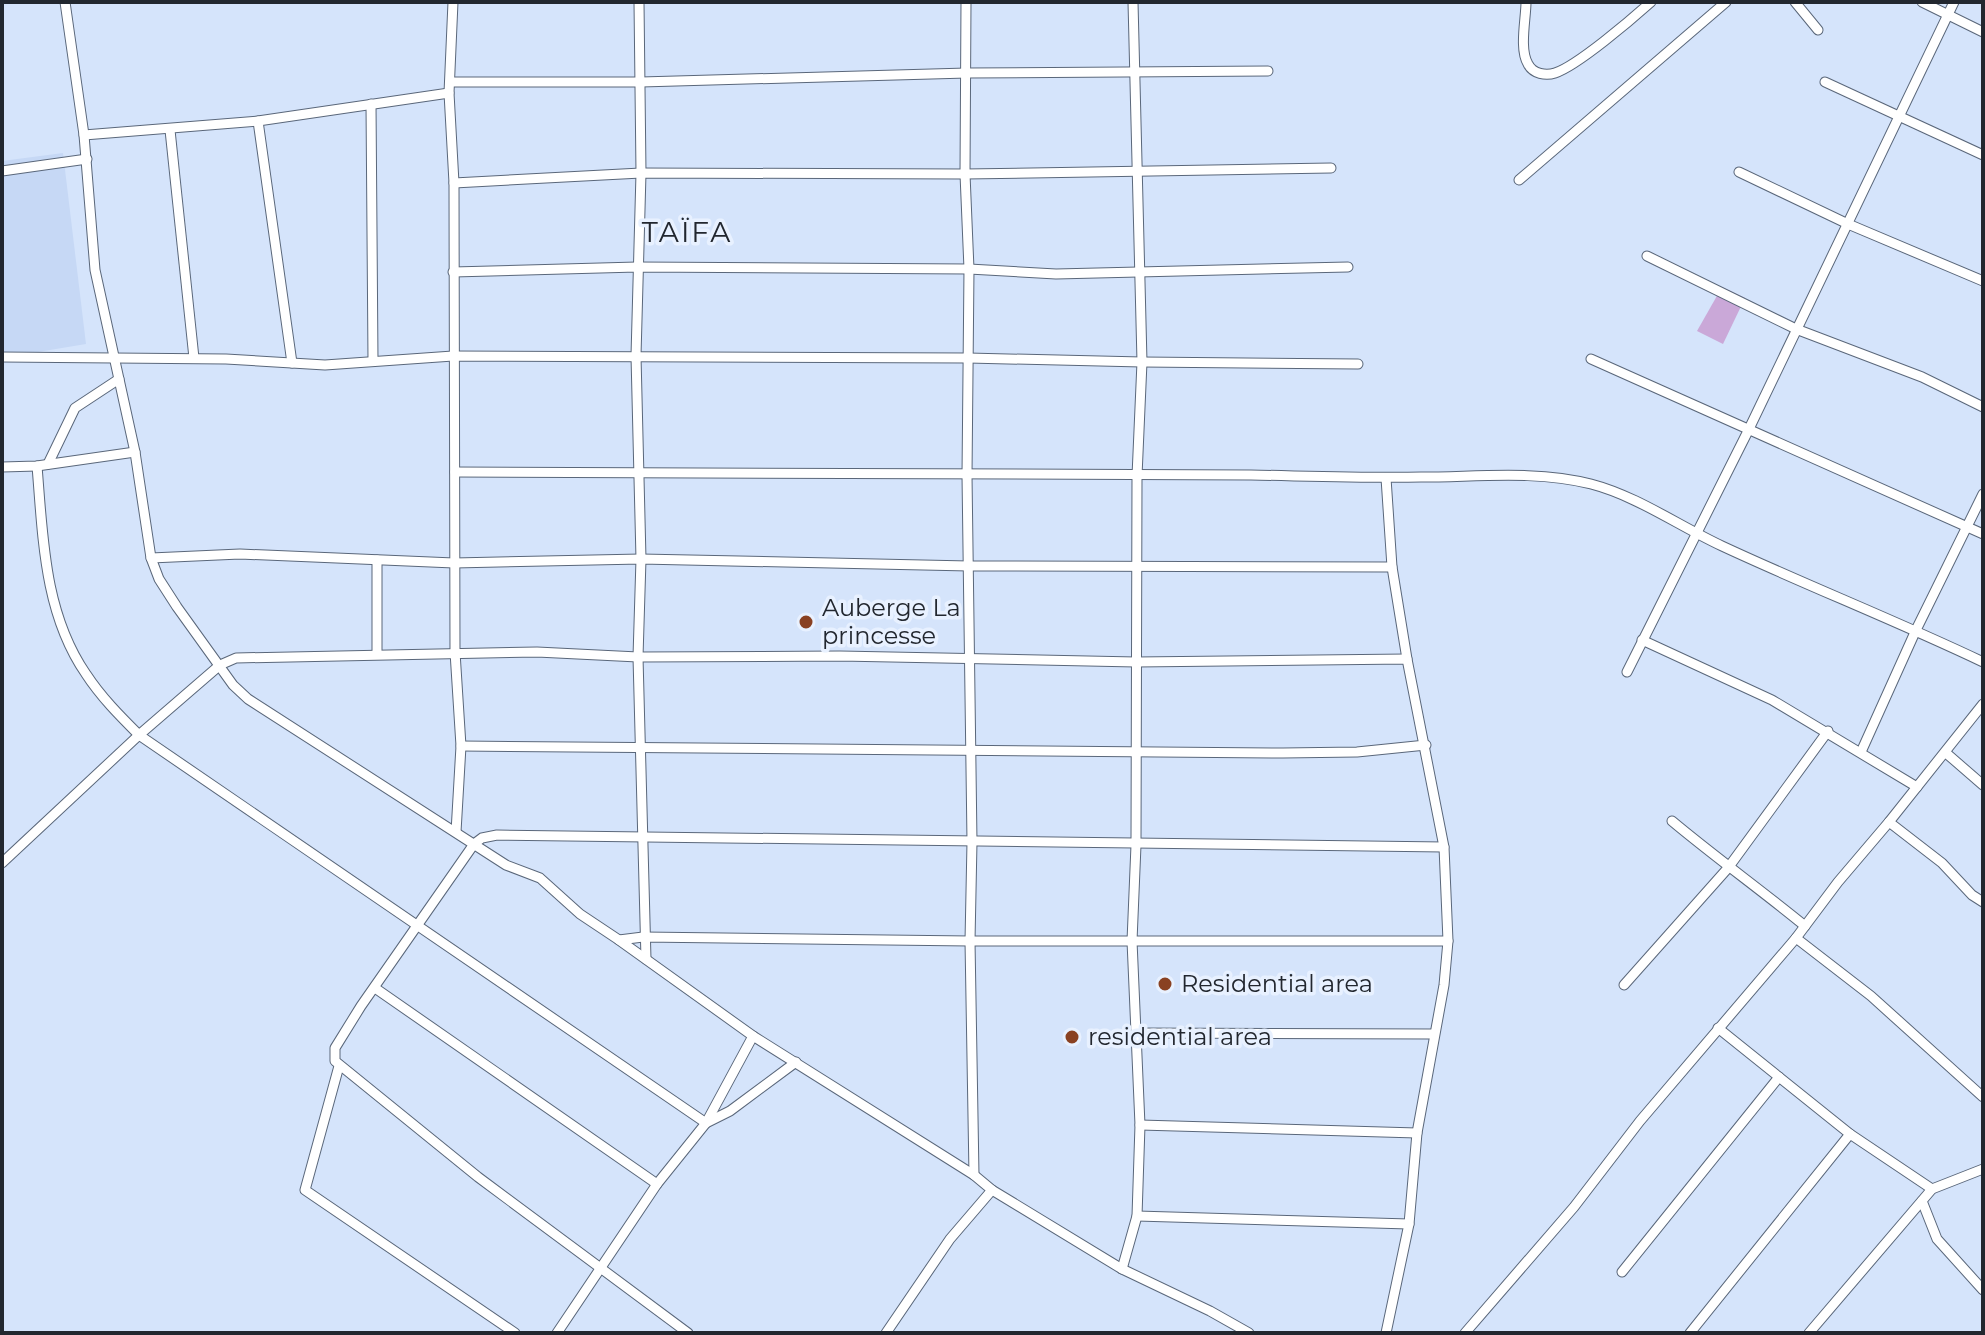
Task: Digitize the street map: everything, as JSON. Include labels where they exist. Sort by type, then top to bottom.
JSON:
[{"type":"street","points":[[65,2],[87,159],[95,270],[135,452],[151,558],[159,579],[177,607],[233,685],[248,699],[506,865],[540,878],[580,914],[753,1036],[974,1175],[992,1190],[1122,1269],[1249,1333]]},
{"type":"street","points":[[453,2],[449,93],[454,183],[454,563],[457,599],[455,652],[461,746],[456,832]]},
{"type":"street","points":[[639,2],[641,173],[636,356],[641,559],[638,657],[643,937],[646,959]]},
{"type":"street","points":[[966,2],[972,842],[970,941],[974,1175]]},
{"type":"street","points":[[1122,1269],[1137,1216],[1140,1125],[1132,941],[1136,845],[1137,476],[1142,362],[1133,2]]},
{"type":"street","points":[[1526,2],[1527,64],[1533,71],[1544,74],[1561,70],[1651,2]]},
{"type":"street","points":[[1519,180],[1726,2]]},
{"type":"street","points":[[1795,2],[1818,30]]},
{"type":"street","points":[[1922,2],[1983,32]]},
{"type":"street","points":[[1627,672],[1748,431],[1954,2]]},
{"type":"street","points":[[450,82],[641,82],[967,73],[1268,71]]},
{"type":"street","points":[[1825,82],[1983,155]]},
{"type":"street","points":[[84,135],[258,121],[449,93]]},
{"type":"street","points":[[371,104],[373,360]]},
{"type":"street","points":[[258,121],[292,363]]},
{"type":"street","points":[[170,130],[194,358]]},
{"type":"street","points":[[2,171],[87,159]]},
{"type":"street","points":[[454,183],[641,173],[965,174],[1331,168]]},
{"type":"street","points":[[1739,172],[1848,224],[1983,281]]},
{"type":"street","points":[[1647,256],[1796,329],[1922,377],[1983,407]]},
{"type":"street","points":[[453,272],[637,267],[969,269],[1056,274],[1348,267]]},
{"type":"street","points":[[2,357],[194,358],[325,365],[453,356],[968,358],[1358,364]]},
{"type":"street","points":[[1591,359],[1983,534]]},
{"type":"street","points":[[119,379],[75,408],[43,465],[43,535],[52,599],[59,621],[86,674],[111,706],[139,735],[706,1123]]},
{"type":"street","points":[[2,467],[43,465],[135,452]]},
{"type":"street","points":[[455,472],[1386,478],[1545,476],[1592,484],[1635,502],[1695,534],[1983,662]]},
{"type":"street","points":[[1386,478],[1392,567],[1444,847],[1448,941],[1444,985],[1417,1133],[1409,1224],[1386,1333]]},
{"type":"street","points":[[1861,752],[1916,630],[1983,494]]},
{"type":"street","points":[[151,558],[240,554],[454,563],[641,559],[969,566],[1392,567]]},
{"type":"street","points":[[377,560],[377,654]]},
{"type":"street","points":[[1642,640],[1760,694],[1828,731],[1917,787]]},
{"type":"street","points":[[2,863],[139,735],[220,665],[236,658],[537,652],[638,657],[1136,662],[1407,659]]},
{"type":"street","points":[[1465,1333],[1574,1207],[1718,1028],[1796,938],[1983,704]]},
{"type":"street","points":[[1624,985],[1728,868],[1828,731]]},
{"type":"street","points":[[461,746],[1357,752],[1426,745]]},
{"type":"street","points":[[1946,753],[1983,785]]},
{"type":"street","points":[[1672,821],[1805,926]]},
{"type":"street","points":[[1889,822],[1942,863],[1972,895],[1983,902]]},
{"type":"street","points":[[688,1333],[478,1177],[335,1061],[335,1048],[474,844],[482,838],[497,835],[1444,847]]},
{"type":"street","points":[[619,940],[643,937],[1448,941]]},
{"type":"street","points":[[1796,938],[1871,996],[1983,1097]]},
{"type":"street","points":[[375,988],[657,1184]]},
{"type":"street","points":[[1718,1028],[1850,1134],[1932,1189]]},
{"type":"street","points":[[1138,1033],[1434,1034]]},
{"type":"street","points":[[557,1333],[657,1184],[706,1123],[753,1036]]},
{"type":"street","points":[[706,1123],[730,1111],[796,1062]]},
{"type":"street","points":[[339,1066],[305,1190],[515,1333]]},
{"type":"street","points":[[1622,1272],[1779,1077]]},
{"type":"street","points":[[1140,1125],[1417,1133]]},
{"type":"street","points":[[1690,1333],[1850,1134]]},
{"type":"street","points":[[1809,1333],[1932,1189],[1983,1169]]},
{"type":"street","points":[[886,1333],[950,1239],[992,1190]]},
{"type":"street","points":[[1922,1201],[1937,1239],[1983,1290]]},
{"type":"street","points":[[1137,1216],[1409,1224]]},
{"type":"shaded area","points":[[63,153],[86,344],[2,358],[2,161]]},
{"type":"shaded area","points":[[1722,287],[1745,298],[1723,344],[1697,331]]},
{"type":"place","name":"Auberge La princesse","points":[[806,622]]},
{"type":"place","name":"Residential area","points":[[1165,984]]},
{"type":"place","name":"residential area","points":[[1072,1037]]},
{"type":"district","name":"TAÏFA","points":[[687,232]]}]
